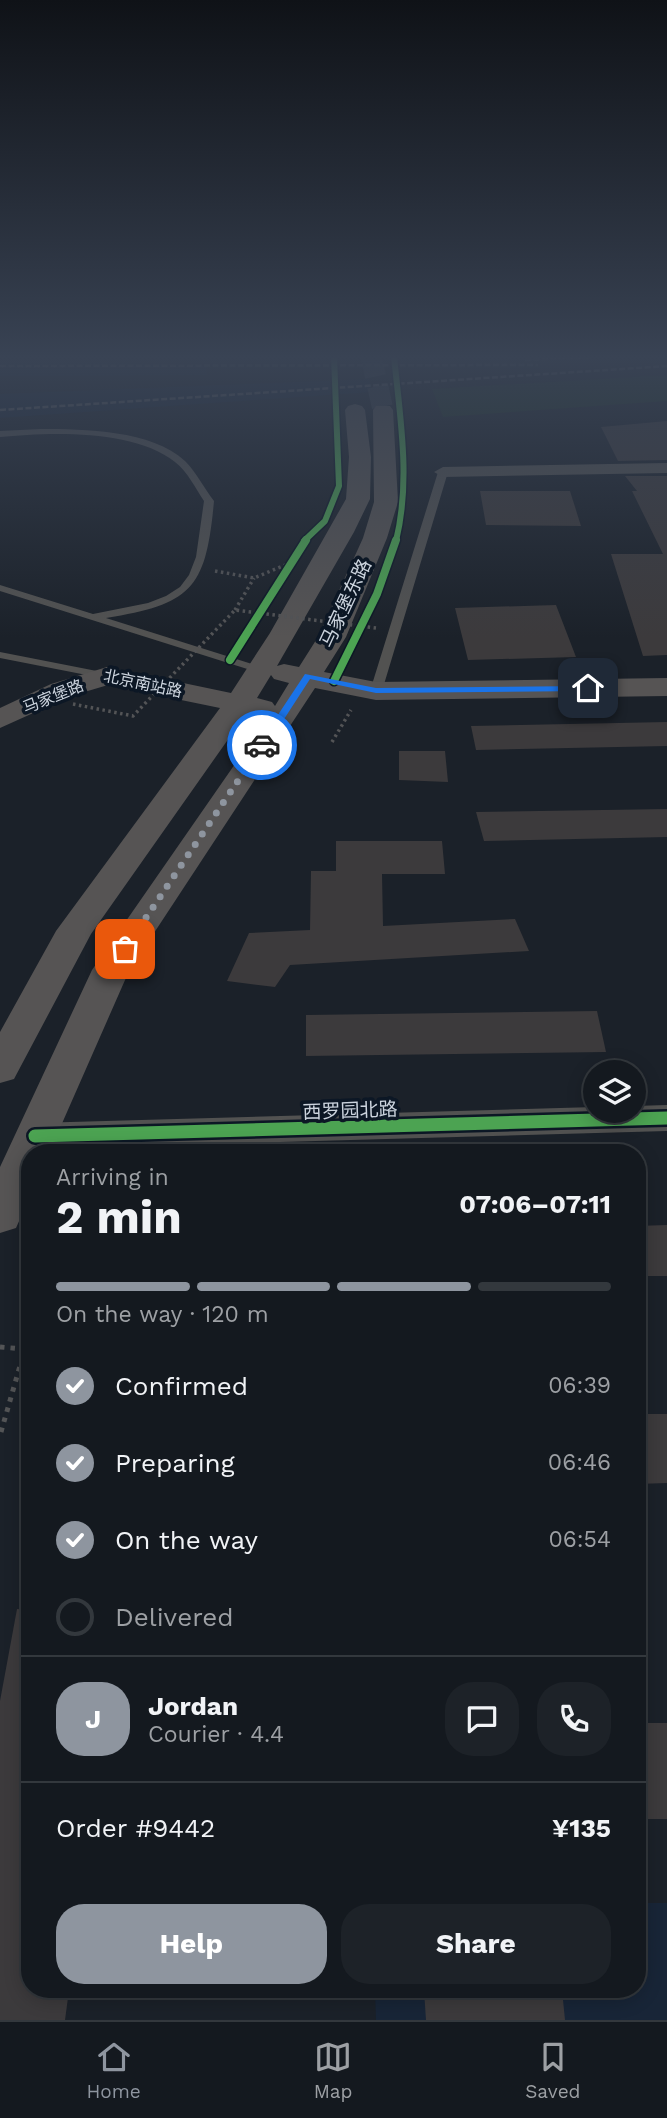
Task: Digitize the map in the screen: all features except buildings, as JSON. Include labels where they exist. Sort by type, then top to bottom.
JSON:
[{"type":"main road","name":"马家堡东路","points":[[0,1069],[74,931],[261,670],[358,499],[359,450]]},
{"type":"main road","name":"马家堡东路","points":[[31,1144],[111,971],[285,713],[321,678],[332,637],[375,538],[386,502],[384,450]]},
{"type":"main road","points":[[261,670],[321,678],[376,691],[667,687]]},
{"type":"main road","name":"北京南站路","points":[[107,676],[285,713]]},
{"type":"main road","name":"马家堡路","points":[[0,719],[61,690],[107,676]]},
{"type":"main road","name":"马家堡东路","points":[[0,1215],[21,1168]]},
{"type":"street","points":[[443,472],[667,468]]},
{"type":"street","name":"西罗园北路","points":[[35,1136],[667,1118]]},
{"type":"lane","points":[[97,616],[147,609],[172,600],[194,579],[208,522],[209,501],[179,460],[158,450]]},
{"type":"lane","points":[[376,691],[443,472]]},
{"type":"lane","points":[[0,588],[97,616],[261,670]]},
{"type":"lane","name":"北京南站路","points":[[0,655],[107,676]]},
{"type":"path","points":[[74,704],[133,716],[234,610],[254,578],[293,558]]},
{"type":"path","points":[[277,584],[293,558]]},
{"type":"path","points":[[197,568],[254,578]]},
{"type":"path","points":[[230,660],[264,605]]},
{"type":"path","points":[[234,610],[376,628]]},
{"type":"path","points":[[321,678],[366,615]]},
{"type":"path","points":[[332,742],[352,708]]},
{"type":"path","points":[[0,1347],[21,1349]]},
{"type":"path","points":[[1,1432],[21,1360]]},
{"type":"shaded area","points":[[646,1903],[667,1903],[667,2020],[376,2020],[375,1998],[646,1998]]},
{"type":"cycle path","points":[[230,660],[301,544],[325,521],[333,506],[339,486],[339,450]]},
{"type":"cycle path","points":[[334,681],[377,594],[394,548],[403,501],[403,450]]},
{"type":"cycle path","points":[[35,1136],[667,1118]]},
{"type":"way so far","points":[[125,949],[262,745]]},
{"type":"route","points":[[262,745],[308,676],[376,691],[588,688]]}]
